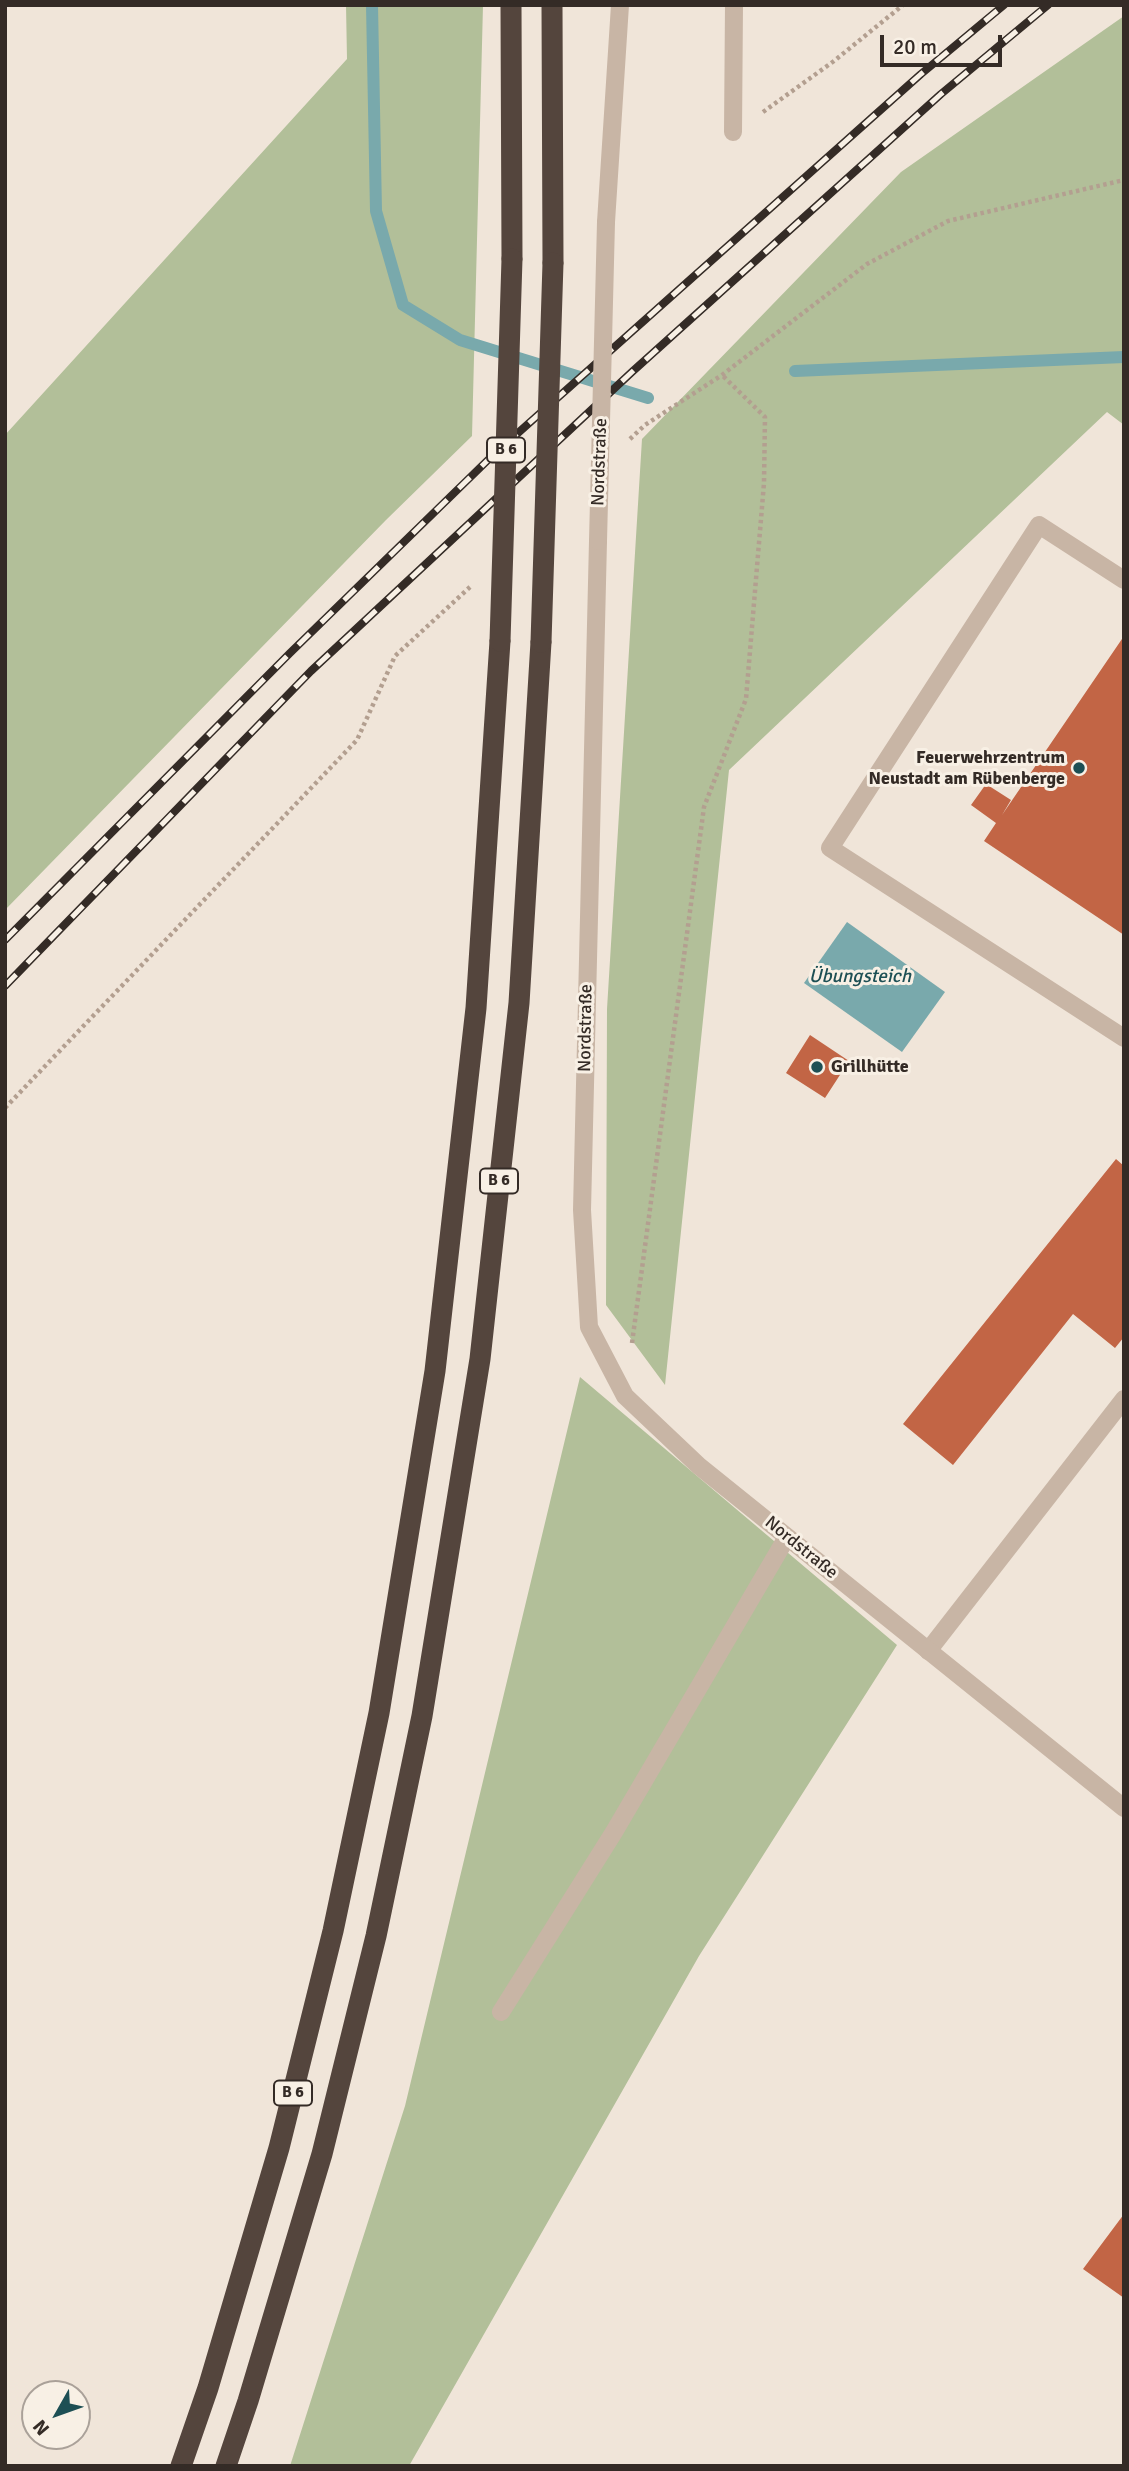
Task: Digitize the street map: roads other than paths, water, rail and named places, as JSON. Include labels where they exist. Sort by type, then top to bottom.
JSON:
[{"type":"highway","name":"B 6","points":[[181,2466],[208,2388],[279,2148],[333,1931],[379,1713],[435,1371],[473,1035],[500,641],[512,259],[511,5]]},
{"type":"highway","name":"B 6","points":[[226,2466],[322,2154],[376,1936],[422,1716],[482,1345],[519,1003],[541,642],[553,263],[552,5]]},
{"type":"street","name":"Nordstraße","points":[[620,5],[606,222],[582,1210],[589,1327],[625,1396],[699,1466],[1124,1808]]},
{"type":"street","points":[[733,132],[734,5]]},
{"type":"street","points":[[1124,580],[1040,525],[830,848],[1124,1038]]},
{"type":"street","points":[[928,1651],[1124,1399]]},
{"type":"street","points":[[501,2012],[614,1832],[787,1537]]},
{"type":"water","name":"Übungsteich","points":[[847,922],[945,992],[902,1052],[804,983]]},
{"type":"waterway","points":[[372,5],[376,211],[403,305],[460,340],[648,398]]},
{"type":"waterway","points":[[795,371],[1124,357]]},
{"type":"railway","points":[[5,940],[290,653],[491,457],[921,74],[1004,5]]},
{"type":"railway","points":[[5,986],[311,671],[633,371],[941,94],[1048,5]]},
{"type":"place","name":"Feuerwehrzentrum Neustadt am Rübenberge","points":[[1079,768]]},
{"type":"place","name":"Grillhütte","points":[[817,1067]]}]
